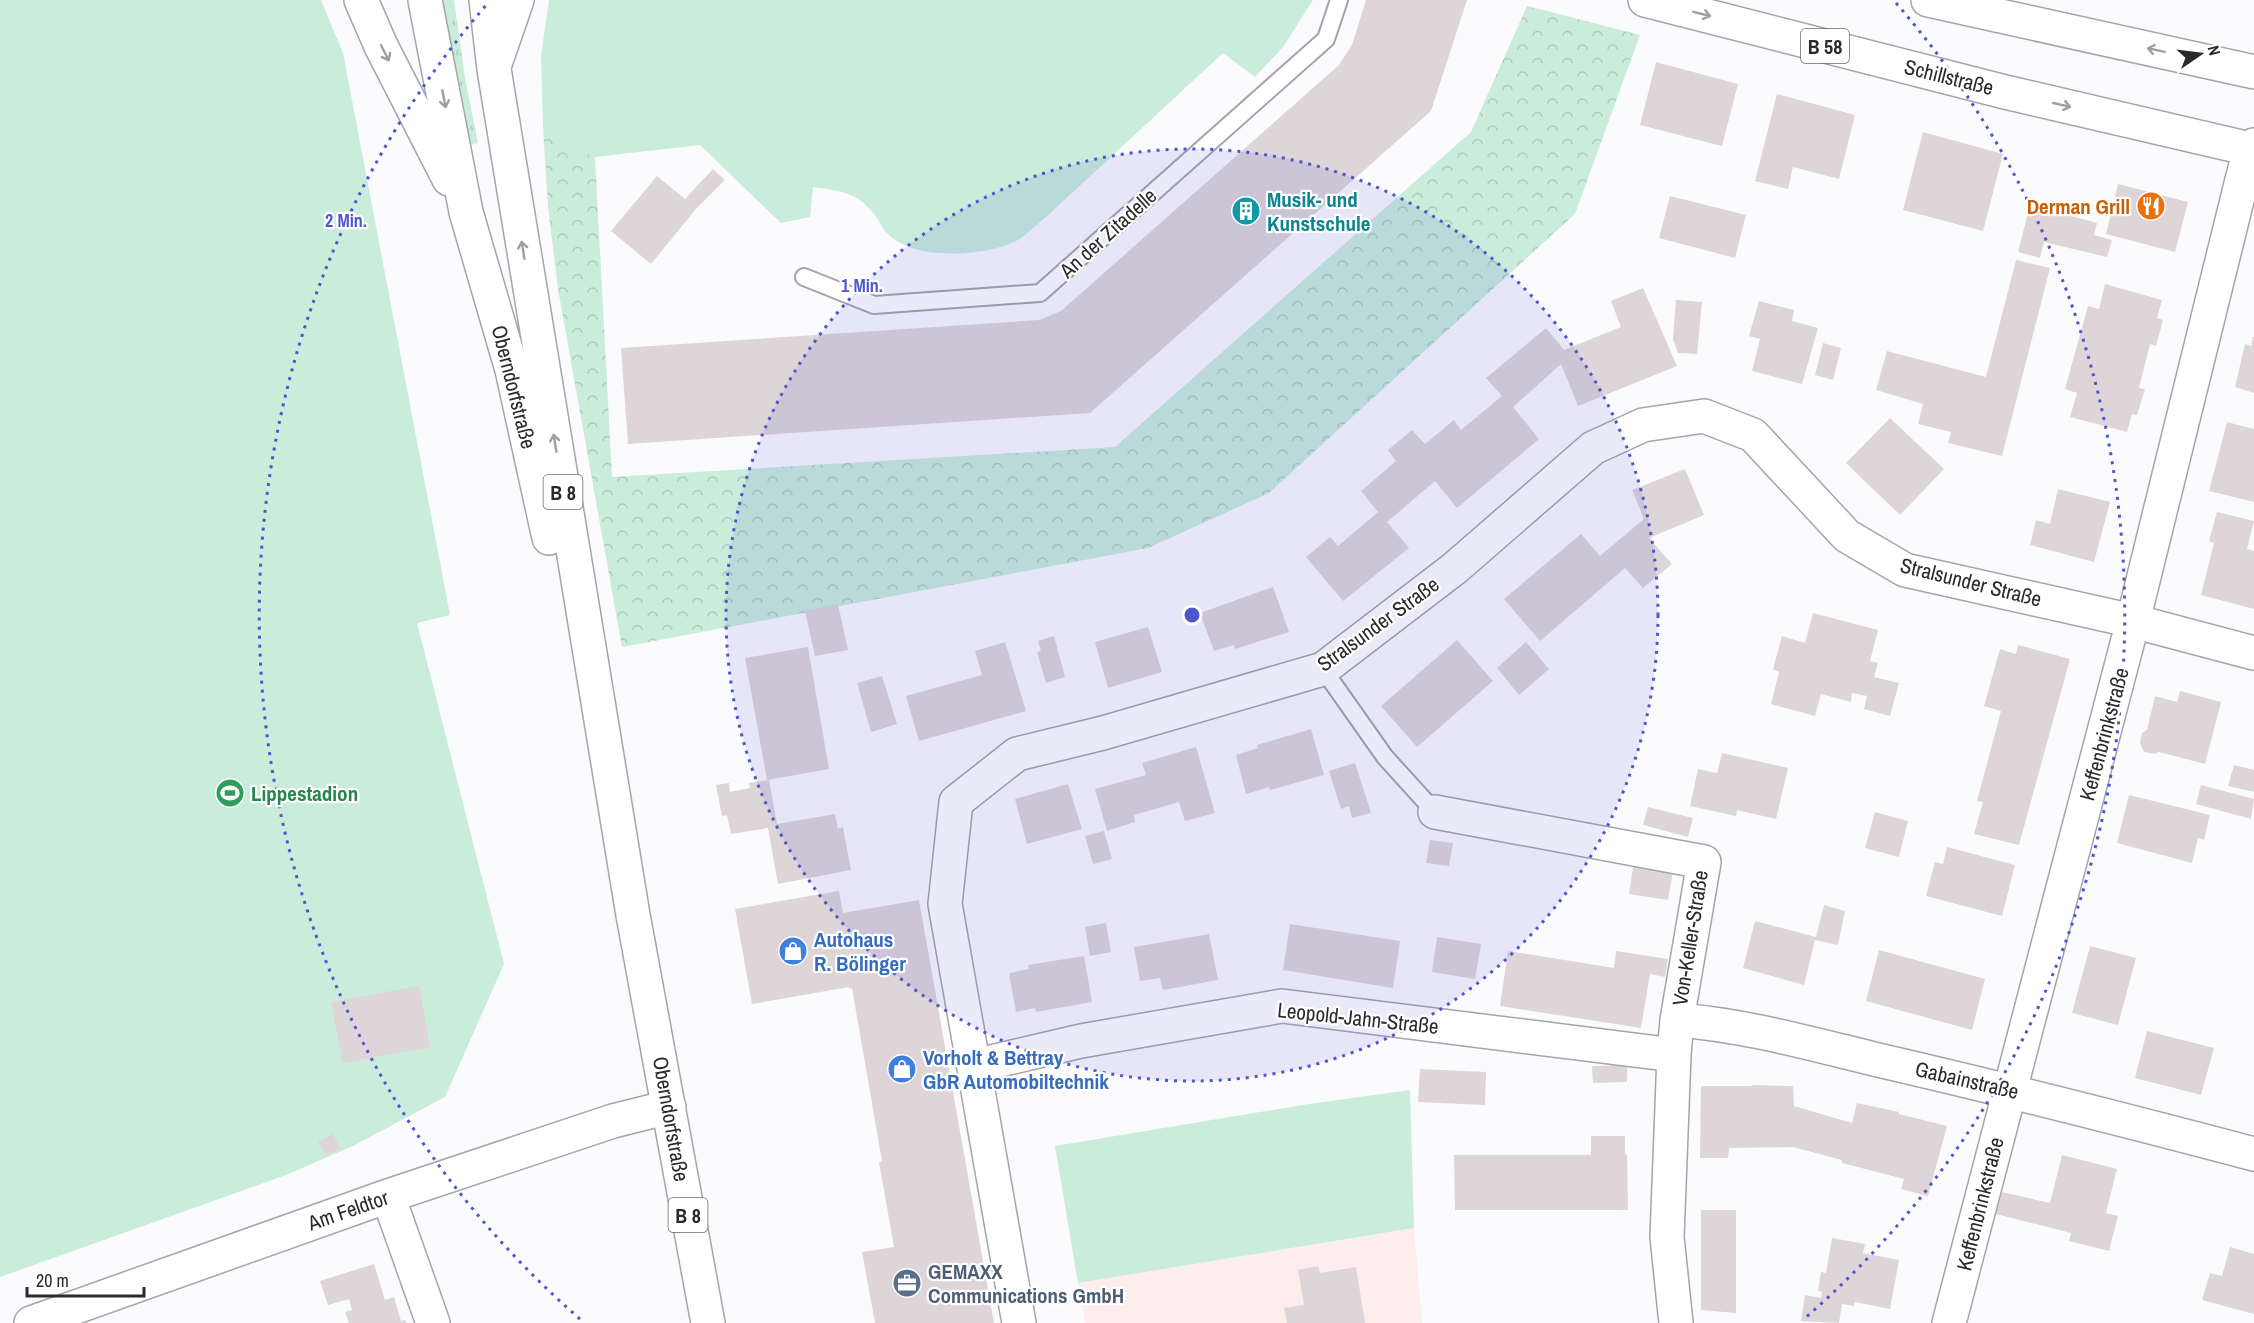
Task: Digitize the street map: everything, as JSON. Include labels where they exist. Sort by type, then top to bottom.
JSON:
[{"type":"street","name":"B 8","points":[[361,0],[381,46],[466,212]]},
{"type":"street","name":"Oberndorfstraße","points":[[425,0],[466,212],[512,370],[633,915]]},
{"type":"street","name":"Oberndorfstraße","points":[[486,0],[494,69],[633,915],[708,1323]]},
{"type":"street","points":[[494,69],[517,0]]},
{"type":"street","name":"Schillstraße","points":[[1645,0],[2005,92],[2253,148]]},
{"type":"street","points":[[1928,0],[2254,72]]},
{"type":"street","name":"Keffenbrinkstraße","points":[[1949,1323],[2133,621],[2253,148]]},
{"type":"street","name":"Stralsunder Straße","points":[[1019,1323],[945,904],[956,801],[1017,754],[1103,733],[1323,669],[1455,568],[1593,448],[1643,425],[1704,416],[1753,435],[1847,536],[1905,570],[2133,621],[2254,653]]},
{"type":"street","name":"Von-Keller-Straße","points":[[1435,812],[1704,862],[1677,1020],[1674,1055],[1667,1237],[1676,1323]]},
{"type":"street","name":"Leopold-Jahn-Straße","points":[[974,1065],[1081,1041],[1282,1006],[1674,1055]]},
{"type":"street","name":"Gabainstraße","points":[[1677,1020],[1710,1023],[1767,1034],[2010,1090],[2254,1154]]},
{"type":"street","name":"Am Feldtor","points":[[31,1323],[388,1196],[613,1121],[669,1107]]},
{"type":"street","points":[[388,1196],[433,1323]]},
{"type":"lane","name":"An der Zitadelle","points":[[804,277],[874,305],[1040,293],[1326,39],[1339,0]]},
{"type":"lane","name":"Von-Keller-Straße","points":[[1323,669],[1385,757],[1435,812]]},
{"type":"shaded area","points":[[1414,1228],[1422,1323],[1085,1323],[1078,1283]]},
{"type":"green space","name":"Lippestadion","points":[[0,0],[321,0],[343,53],[450,615],[417,623],[504,964],[445,1097],[353,1146],[286,1175],[0,1277]]},
{"type":"green space","points":[[435,0],[454,0],[465,78],[478,143],[471,145]]},
{"type":"green space","points":[[549,0],[1313,0],[1283,47],[1255,77],[1223,53],[1022,237],[1014,242],[984,251],[948,254],[913,248],[899,242],[887,233],[876,216],[861,201],[846,193],[831,190],[813,187],[810,217],[781,223],[700,145],[595,157],[543,128],[541,56]]},
{"type":"green space","points":[[1527,6],[1640,35],[1575,214],[1269,493],[1148,548],[622,647],[558,289],[548,207],[543,128],[595,157],[612,477],[1115,447],[1471,132]]},
{"type":"green space","points":[[1410,1090],[1414,1228],[1078,1283],[1055,1146],[1309,1104]]},
{"type":"building","name":"Musik- und Kunstschule","points":[[1366,0],[1467,0],[1431,111],[1090,413],[628,444],[621,348],[1039,320],[1061,311],[1339,65],[1352,45]]},
{"type":"building","points":[[1656,62],[1738,84],[1722,146],[1640,125]]},
{"type":"building","points":[[1777,94],[1855,115],[1839,179],[1793,167],[1788,189],[1755,181]]},
{"type":"building","points":[[1923,132],[2003,154],[1983,231],[1903,210]]},
{"type":"building","points":[[713,169],[725,180],[696,209],[651,264],[611,231],[657,176],[685,199]]},
{"type":"building","points":[[2118,184],[2188,202],[2175,252],[2106,234]]},
{"type":"building","points":[[1670,196],[1746,215],[1735,258],[1659,238]]},
{"type":"building","points":[[2030,205],[2097,223],[2094,235],[2112,240],[2107,257],[2044,242],[2040,258],[2018,252]]},
{"type":"building","points":[[2016,260],[2050,268],[2002,456],[1948,443],[1951,432],[1918,424],[1923,404],[1876,390],[1887,351],[1986,377]]},
{"type":"building","points":[[2105,284],[2162,300],[2157,318],[2163,320],[2156,346],[2150,344],[2139,388],[2145,389],[2137,415],[2132,414],[2127,432],[2070,417],[2077,393],[2065,389],[2088,306],[2099,309]]},
{"type":"building","points":[[1643,288],[1677,366],[1578,406],[1561,364],[1513,407],[1539,439],[1457,508],[1435,481],[1387,522],[1409,548],[1343,601],[1306,557],[1330,537],[1338,546],[1378,512],[1361,491],[1396,461],[1388,450],[1412,430],[1425,444],[1454,420],[1461,430],[1502,396],[1486,378],[1546,328],[1564,350],[1621,327],[1611,301]]},
{"type":"building","points":[[1676,300],[1702,302],[1697,354],[1678,353],[1673,339]]},
{"type":"building","points":[[1759,301],[1794,310],[1792,321],[1818,328],[1802,384],[1752,371],[1760,339],[1749,336]]},
{"type":"building","points":[[2253,337],[2254,393],[2235,387],[2245,344],[2251,346]]},
{"type":"building","points":[[1823,343],[1841,348],[1833,380],[1815,375]]},
{"type":"building","points":[[1890,418],[1944,469],[1900,515],[1846,463]]},
{"type":"building","points":[[2227,422],[2254,429],[2254,502],[2209,491]]},
{"type":"building","points":[[1685,469],[1704,515],[1649,538],[1672,564],[1643,588],[1625,568],[1540,641],[1504,599],[1581,534],[1600,556],[1644,519],[1632,490]]},
{"type":"building","points":[[2058,489],[2110,502],[2094,562],[2030,545],[2036,520],[2050,524]]},
{"type":"building","points":[[2217,512],[2254,521],[2247,549],[2254,551],[2254,609],[2201,595],[2214,543],[2209,541]]},
{"type":"building","points":[[1273,587],[1289,632],[1235,649],[1234,645],[1214,651],[1200,613]]},
{"type":"building","points":[[838,604],[848,650],[815,656],[805,611]]},
{"type":"building","points":[[1813,613],[1878,630],[1870,661],[1878,663],[1874,677],[1899,683],[1890,716],[1864,709],[1867,696],[1852,693],[1851,702],[1821,694],[1815,716],[1771,704],[1779,672],[1773,669],[1782,636],[1805,643]]},
{"type":"building","points":[[1148,627],[1162,672],[1108,688],[1095,642]]},
{"type":"building","points":[[1054,636],[1065,677],[1046,683],[1037,652],[1041,651],[1038,641]]},
{"type":"building","points":[[1457,640],[1493,681],[1417,747],[1381,706]]},
{"type":"building","points":[[1005,642],[1026,711],[919,741],[906,696],[982,675],[975,651]]},
{"type":"building","points":[[1526,642],[1549,669],[1519,695],[1497,668]]},
{"type":"building","points":[[2018,645],[2070,659],[2019,845],[1974,834],[1983,802],[1977,801],[2001,711],[1984,706],[2000,649],[2016,654]]},
{"type":"building","points":[[808,647],[829,769],[767,780],[745,658]]},
{"type":"building","points":[[882,676],[897,724],[871,732],[857,683]]},
{"type":"building","points":[[2180,691],[2221,702],[2205,764],[2159,752],[2154,754],[2144,752],[2140,743],[2142,733],[2147,730],[2155,696],[2177,702]]},
{"type":"building","points":[[1311,729],[1324,775],[1246,794],[1236,755],[1258,748],[1257,745]]},
{"type":"building","points":[[1196,747],[1215,813],[1185,821],[1179,802],[1134,815],[1135,822],[1107,831],[1095,789],[1146,775],[1142,763]]},
{"type":"building","points":[[1722,753],[1788,768],[1776,819],[1737,810],[1736,816],[1690,806],[1698,769],[1717,773]]},
{"type":"building","points":[[1355,763],[1371,813],[1352,818],[1349,806],[1341,809],[1329,771]]},
{"type":"building","points":[[2234,765],[2254,770],[2254,792],[2228,786]]},
{"type":"building","points":[[769,780],[777,824],[835,814],[838,829],[843,827],[851,870],[778,884],[768,828],[731,834],[727,815],[722,816],[716,785],[729,783],[730,792],[750,788],[749,783]]},
{"type":"building","points":[[1068,784],[1082,829],[1027,844],[1015,799]]},
{"type":"building","points":[[2201,785],[2254,799],[2251,819],[2196,804]]},
{"type":"building","points":[[2129,795],[2210,815],[2204,840],[2198,838],[2192,863],[2117,843]]},
{"type":"building","points":[[1648,807],[1693,818],[1688,837],[1643,825]]},
{"type":"building","points":[[1875,812],[1908,821],[1899,857],[1865,848]]},
{"type":"building","points":[[1104,831],[1112,859],[1093,864],[1085,836]]},
{"type":"building","points":[[1430,840],[1453,843],[1449,866],[1426,863]]},
{"type":"building","points":[[1947,847],[2015,865],[2002,916],[1926,896],[1935,862],[1943,864]]},
{"type":"building","points":[[1634,861],[1674,866],[1668,900],[1629,894]]},
{"type":"building","points":[[839,891],[843,913],[919,900],[994,1323],[875,1323],[862,1252],[894,1247],[879,1162],[882,1161],[852,988],[752,1004],[735,909]]},
{"type":"building","points":[[1824,905],[1845,911],[1838,945],[1815,940],[1804,985],[1743,968],[1755,921],[1816,937]]},
{"type":"building","points":[[1106,923],[1111,952],[1090,956],[1085,927]]},
{"type":"building","points":[[1290,924],[1400,941],[1393,988],[1283,970]]},
{"type":"building","points":[[1209,934],[1218,980],[1163,990],[1160,978],[1140,981],[1134,947]]},
{"type":"building","points":[[1437,937],[1481,944],[1475,979],[1432,972]]},
{"type":"building","points":[[2090,946],[2136,958],[2118,1025],[2072,1013]]},
{"type":"building","points":[[1879,950],[1985,979],[1972,1030],[1866,1001]]},
{"type":"building","points":[[1508,951],[1614,968],[1616,951],[1668,959],[1665,977],[1650,974],[1641,1028],[1500,1006]]},
{"type":"building","points":[[1084,956],[1092,1002],[1036,1012],[1035,1008],[1016,1012],[1009,973],[1029,969],[1028,965]]},
{"type":"building","points":[[419,986],[430,1047],[343,1063],[331,1002]]},
{"type":"building","points":[[2147,1031],[2214,1048],[2201,1095],[2135,1078]]},
{"type":"building","points":[[1627,1065],[1627,1082],[1593,1083],[1592,1066]]},
{"type":"building","points":[[1420,1069],[1486,1072],[1485,1105],[1418,1102]]},
{"type":"building","points":[[1701,1086],[1793,1086],[1794,1106],[1852,1123],[1857,1103],[1947,1126],[1928,1196],[1901,1189],[1904,1179],[1842,1163],[1842,1160],[1793,1147],[1729,1148],[1728,1158],[1700,1158]]},
{"type":"building","points":[[333,1134],[340,1148],[326,1156],[318,1142]]},
{"type":"building","points":[[1591,1136],[1625,1136],[1628,1210],[1455,1210],[1454,1155],[1591,1155]]},
{"type":"building","points":[[2062,1155],[2117,1169],[2106,1213],[2118,1216],[2109,1251],[2069,1241],[2071,1233],[1996,1214],[2002,1192],[2050,1203]]},
{"type":"building","points":[[1701,1210],[1736,1210],[1736,1313],[1701,1310]]},
{"type":"building","points":[[1832,1238],[1865,1244],[1863,1253],[1899,1260],[1890,1309],[1855,1302],[1854,1306],[1842,1304],[1839,1323],[1801,1321],[1805,1295],[1821,1298],[1822,1292],[1818,1291],[1821,1272],[1826,1273]]},
{"type":"building","points":[[2230,1247],[2254,1254],[2254,1314],[2202,1300],[2210,1273],[2222,1276]]},
{"type":"building","points":[[374,1264],[385,1300],[394,1297],[401,1321],[405,1320],[406,1323],[349,1323],[345,1312],[352,1310],[349,1299],[328,1305],[320,1281]]},
{"type":"building","points":[[1318,1266],[1320,1273],[1356,1267],[1365,1323],[1287,1323],[1284,1308],[1304,1305],[1298,1270]]},
{"type":"place","name":"Derman Grill","points":[[2151,206]]},
{"type":"place","name":"Musik- und Kunstschule","points":[[1246,211]]},
{"type":"place","name":"Lippestadion","points":[[230,793]]},
{"type":"place","name":"Autohaus R. Bölinger","points":[[793,951]]},
{"type":"place","name":"Vorholt & Bettray GbR Automobiltechnik","points":[[902,1069]]},
{"type":"place","name":"GEMAXX Communications GmbH","points":[[907,1283]]}]
